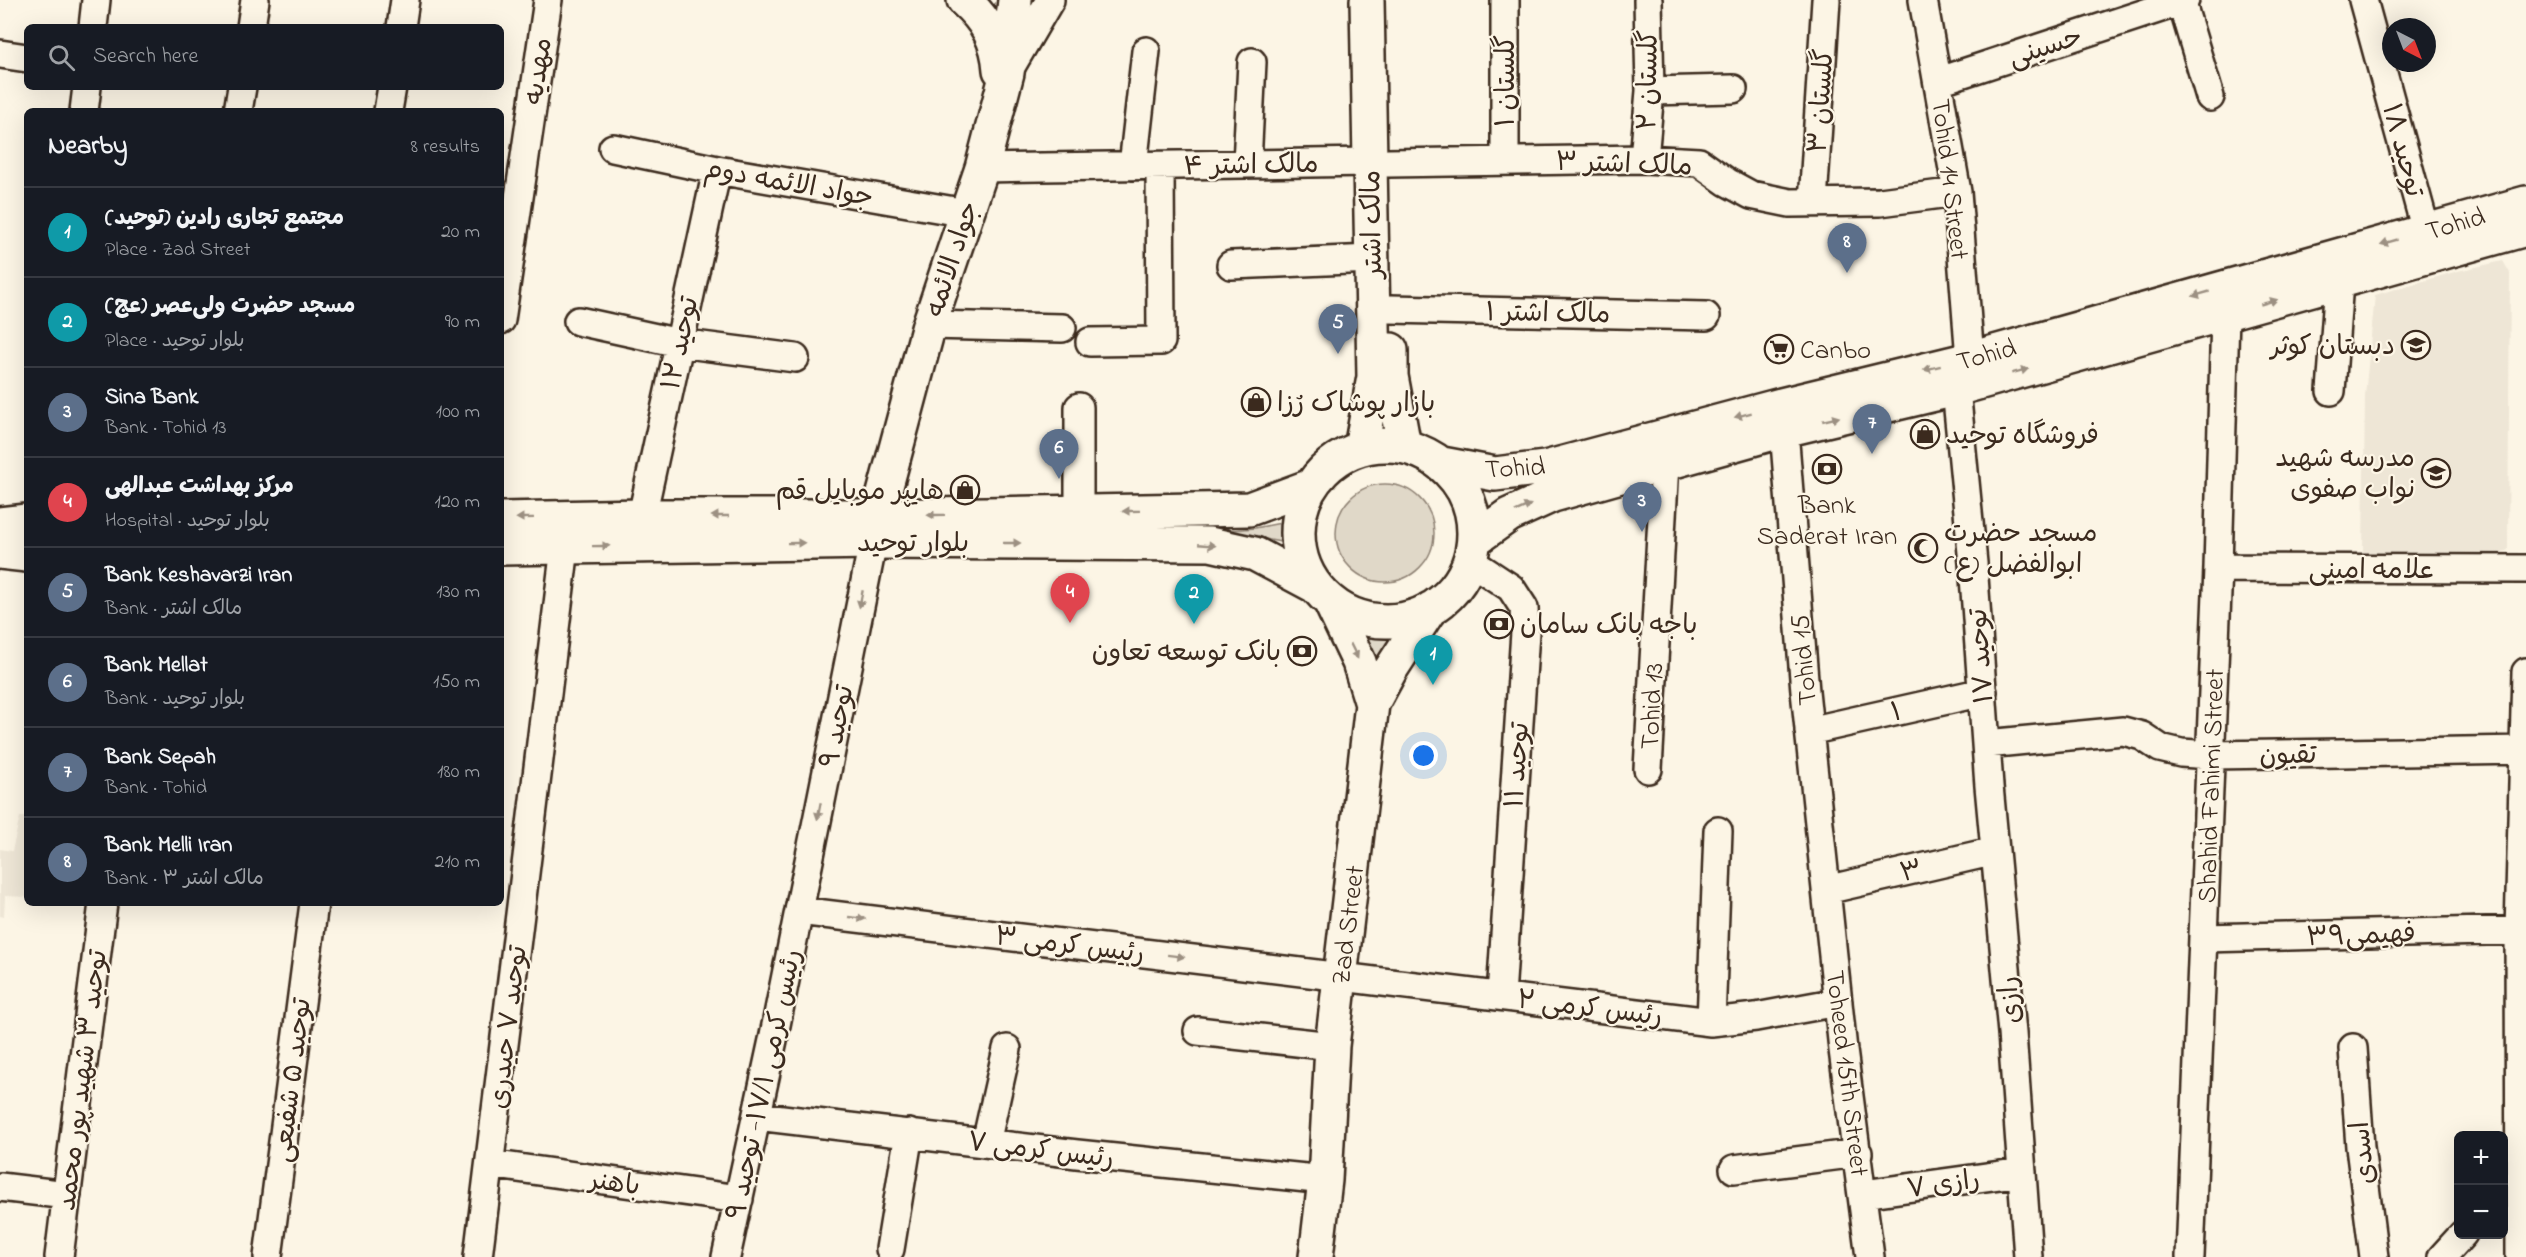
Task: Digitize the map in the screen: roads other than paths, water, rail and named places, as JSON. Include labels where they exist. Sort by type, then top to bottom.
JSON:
[{"type":"main road","points":[[964,0],[989,28],[997,45],[1004,84]]},
{"type":"main road","name":"جواد الائمه","points":[[875,529],[929,325],[982,168],[1004,84],[1015,0]]},
{"type":"main road","name":"مالک اشتر","points":[[1366,0],[1390,309],[1391,375],[1404,446]]},
{"type":"main road","name":"مالک اشتر","points":[[1361,448],[1374,377],[1372,259],[1379,163],[1385,0]]},
{"type":"main road","name":"Tohid","points":[[1442,464],[1495,474],[1545,468],[1781,405],[1970,359],[2526,203]]},
{"type":"main road","name":"Tohid","points":[[1472,550],[1509,515],[1553,495],[1784,430],[1956,389],[2526,229]]},
{"type":"main road","points":[[1382,444],[1404,446],[1424,453],[1442,464],[1457,479],[1467,498],[1473,518],[1472,550],[1461,580],[1447,596],[1430,609],[1400,619],[1368,619],[1348,613],[1322,594],[1304,567],[1298,536],[1302,505],[1311,486],[1325,469],[1342,456],[1361,448],[1382,444]]},
{"type":"main road","name":"بلوار توحید","points":[[504,548],[566,547],[875,529],[1079,513],[1250,509],[1311,486]]},
{"type":"main road","name":"بلوار توحید","points":[[504,519],[642,516],[1210,544],[1255,554],[1322,594]]},
{"type":"main road","points":[[0,524],[24,521]]},
{"type":"main road","points":[[0,552],[24,556]]},
{"type":"main road","name":"Zad Street","points":[[1316,1257],[1325,1180],[1332,1046],[1372,704],[1359,662],[1322,594]]},
{"type":"main road","points":[[1372,704],[1391,669],[1430,609]]},
{"type":"street","points":[[93,24],[96,0]]},
{"type":"street","points":[[251,24],[255,0]]},
{"type":"street","points":[[401,24],[405,0]]},
{"type":"street","name":"مهدیه","points":[[504,300],[548,0]]},
{"type":"street","points":[[1004,84],[1050,0]]},
{"type":"street","name":"گلستان ۱","points":[[1505,0],[1505,161]]},
{"type":"street","name":"گلستان ۲","points":[[1644,159],[1650,91],[1648,0]]},
{"type":"street","name":"گلستان ۳","points":[[1813,202],[1826,0]]},
{"type":"street","name":"Tohid 14 Street","points":[[1923,0],[1957,192],[1970,359]]},
{"type":"street","points":[[2183,0],[2210,97]]},
{"type":"street","name":"حسینی","points":[[1939,81],[2183,0]]},
{"type":"street","name":"توحید ۱۸","points":[[2363,0],[2426,231]]},
{"type":"street","points":[[1133,166],[1146,51]]},
{"type":"street","points":[[0,54],[24,58]]},
{"type":"street","points":[[1247,164],[1251,62]]},
{"type":"street","points":[[1650,91],[1733,89]]},
{"type":"street","points":[[84,108],[87,90]]},
{"type":"street","points":[[238,108],[242,90]]},
{"type":"street","points":[[388,108],[392,90]]},
{"type":"street","name":"جواد الائمه دوم","points":[[613,148],[717,170],[966,213]]},
{"type":"street","name":"مالک اشتر ۳","points":[[1379,163],[1644,159],[1699,162],[1727,182],[1751,195],[1790,203],[1880,202],[1957,192]]},
{"type":"street","name":"مالک اشتر ۴","points":[[982,168],[1379,163]]},
{"type":"street","points":[[1090,342],[1161,341],[1160,166]]},
{"type":"street","name":"توحید ۱۲","points":[[642,516],[717,170]]},
{"type":"street","points":[[1231,264],[1372,259]]},
{"type":"street","points":[[2331,391],[2339,282]]},
{"type":"street","name":"مالک اشتر ۱","points":[[1390,309],[1706,316]]},
{"type":"street","name":"Shahid Fahimi Street","points":[[2190,1257],[2218,568],[2225,315]]},
{"type":"street","points":[[578,321],[679,343],[795,358]]},
{"type":"street","points":[[929,325],[1062,328]]},
{"type":"street","name":"توحید ۱۷","points":[[1956,389],[1973,562],[1986,744]]},
{"type":"street","points":[[1079,407],[1079,513]]},
{"type":"street","name":"Tohid 15","points":[[1784,430],[1809,731],[1826,890]]},
{"type":"street","name":"Tohid 13","points":[[1648,770],[1665,463]]},
{"type":"street","points":[[0,518],[24,521]]},
{"type":"street","name":"توحید ۹","points":[[799,911],[875,529]]},
{"type":"street","name":"توحید ۷ حیدری","points":[[477,1257],[566,547]]},
{"type":"street","name":"توحید ۱۱","points":[[1472,550],[1512,588],[1524,608],[1525,632],[1501,996]]},
{"type":"street","points":[[0,565],[24,557]]},
{"type":"street","name":"علامه امینی","points":[[2218,568],[2526,569]]},
{"type":"street","points":[[2522,1248],[2512,1181],[2522,1111],[2526,672]]},
{"type":"street","name":"۱","points":[[1809,731],[1983,692]]},
{"type":"street","name":"تقیون","points":[[1986,744],[2123,731],[2142,736],[2160,748],[2211,755],[2525,750]]},
{"type":"street","name":"رازی","points":[[1986,744],[2028,1257]]},
{"type":"street","points":[[1711,1022],[1718,831]]},
{"type":"street","name":"۳","points":[[1826,890],[1995,851]]},
{"type":"street","name":"Toheed 15th Street","points":[[1826,890],[1870,1257]]},
{"type":"street","name":"توحید ۳ شهيد پور محمد","points":[[58,1257],[103,906]]},
{"type":"street","name":"توحید ۵ شفیعی","points":[[268,1257],[314,906]]},
{"type":"street","name":"رئیس کرمی ۳","points":[[799,911],[1341,976]]},
{"type":"street","name":"رئیس کرمی ۱۷/۱- توحید ۹","points":[[726,1257],[799,911]]},
{"type":"street","name":"فهیمی۳۹","points":[[2204,938],[2523,930]]},
{"type":"street","name":"رئیس کرمی ۲","points":[[1341,976],[1711,1022],[1756,1017],[1838,1002]]},
{"type":"street","points":[[1198,1031],[1332,1046]]},
{"type":"street","name":"اسدی","points":[[2352,1048],[2360,1147],[2374,1257]]},
{"type":"street","points":[[986,1143],[1007,1049]]},
{"type":"street","name":"رئیس کرمی ۷","points":[[757,1116],[1325,1180]]},
{"type":"street","points":[[890,1249],[909,1133]]},
{"type":"street","points":[[1734,1169],[1858,1153]]},
{"type":"street","name":"باهنر","points":[[490,1164],[739,1199]]},
{"type":"street","name":"رازی ۷","points":[[1863,1194],[2022,1172]]},
{"type":"street","points":[[0,1187],[66,1195]]},
{"type":"street","points":[[2442,1257],[2458,1239]]},
{"type":"place","name":"Bank Melli Iran","points":[[1847,273]]},
{"type":"place","name":"دبستان کوثر","points":[[2416,345]]},
{"type":"place","name":"Canbo","points":[[1779,349]]},
{"type":"place","name":"Bank Keshavarzi Iran","points":[[1338,354]]},
{"type":"place","name":"بازار پوشاک رُزا","points":[[1256,402]]},
{"type":"place","name":"فروشگاه توحید","points":[[1925,434]]},
{"type":"place","name":"Bank Sepah","points":[[1872,454]]},
{"type":"place","name":"Bank Saderat Iran","points":[[1827,469]]},
{"type":"place","name":"مدرسه شهید نواب صفوی","points":[[2436,473]]},
{"type":"place","name":"Bank Mellat","points":[[1059,479]]},
{"type":"place","name":"هایپر موبایل قم","points":[[965,490]]},
{"type":"place","name":"Sina Bank","points":[[1642,532]]},
{"type":"place","name":"مسجد حضرت ابوالفضل (ع)","points":[[1923,548]]},
{"type":"place","name":"مرکز بهداشت عبدالهی","points":[[1070,623]]},
{"type":"place","name":"مسجد حضرت ولی‌عصر (عج)","points":[[1194,624]]},
{"type":"place","name":"باجه بانک سامان","points":[[1499,624]]},
{"type":"place","name":"بانک توسعه تعاون","points":[[1302,651]]},
{"type":"place","name":"مجتمع تجاری رادین (توحید)","points":[[1433,685]]}]
